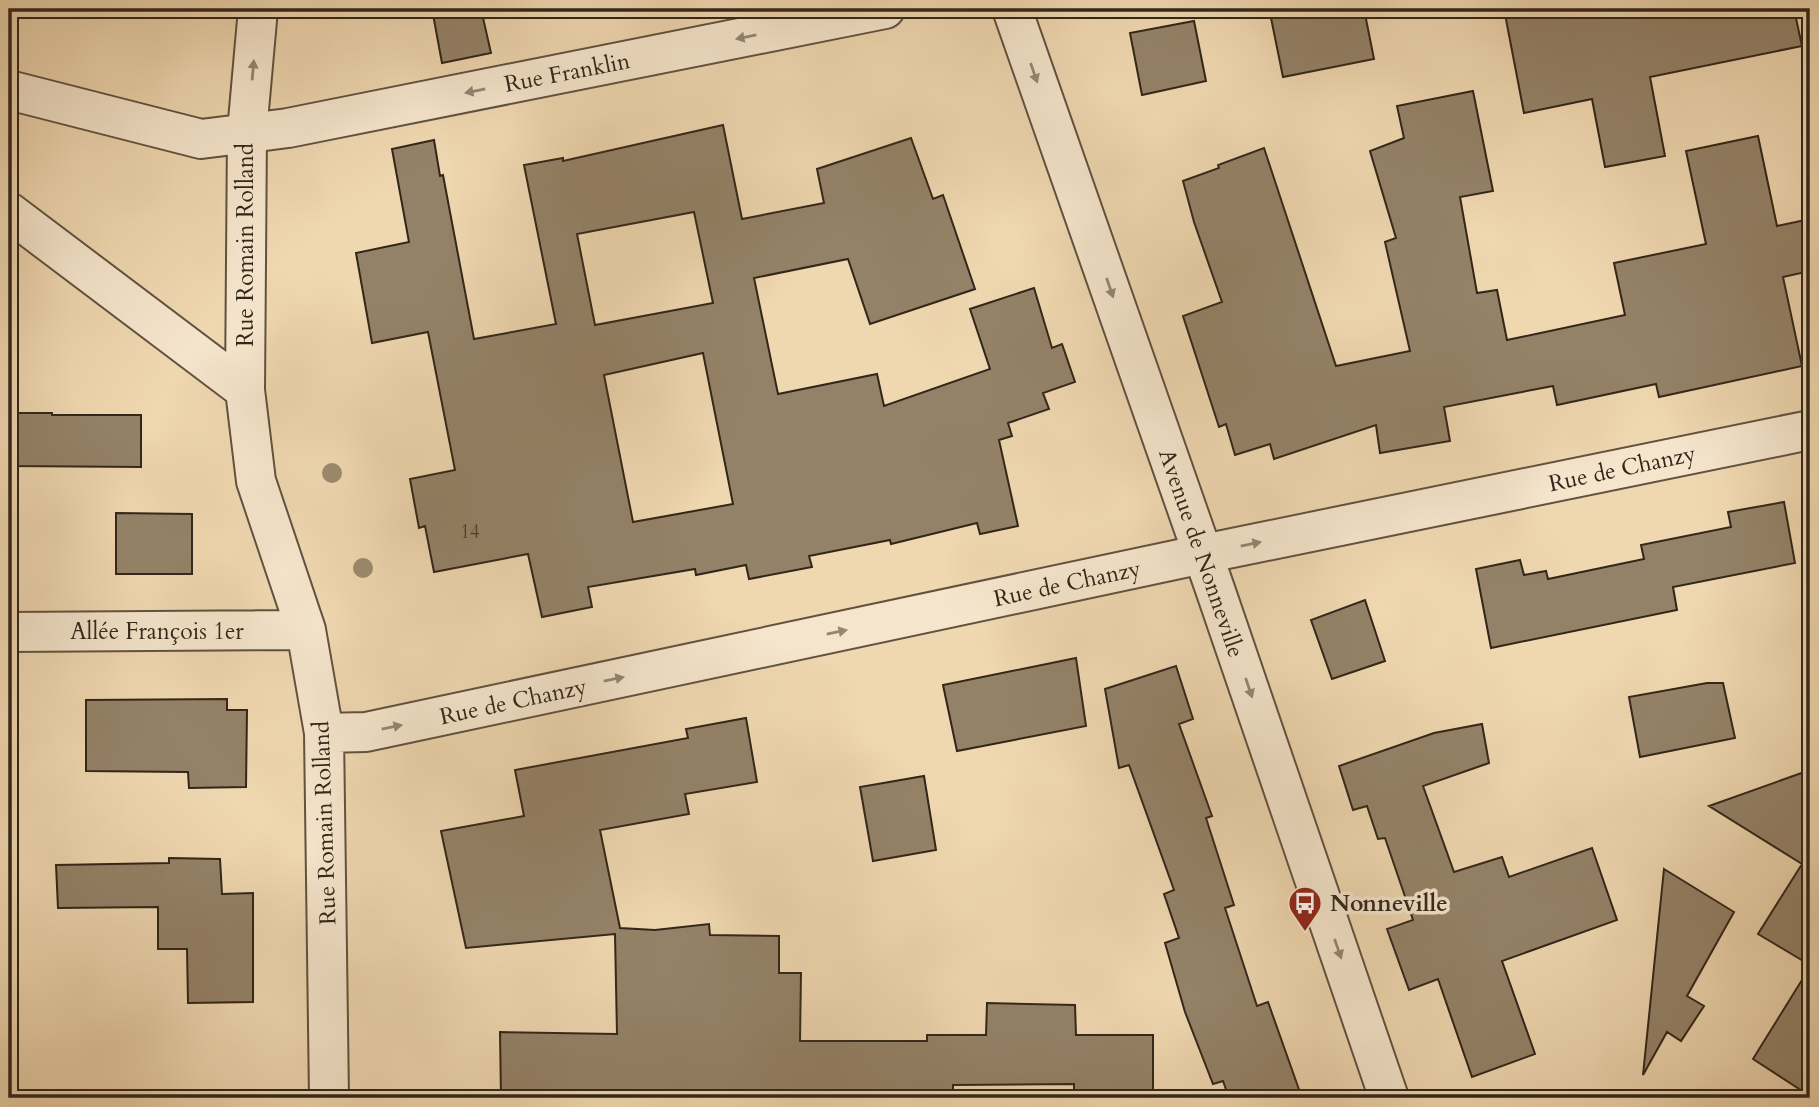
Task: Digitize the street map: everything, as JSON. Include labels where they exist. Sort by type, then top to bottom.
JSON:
[{"type":"street","points":[[247,132],[258,9]]},
{"type":"street","name":"Rue Franklin","points":[[247,132],[288,128],[885,9]]},
{"type":"street","name":"Avenue de Nonneville","points":[[1012,9],[1203,554],[1389,1098]]},
{"type":"street","name":"Rue Romain Rolland","points":[[9,90],[201,139],[247,132],[245,390],[256,481],[306,630],[324,733],[329,1098]]},
{"type":"street","name":"Rue Romain Rolland","points":[[9,212],[245,390]]},
{"type":"street","name":"Rue de Chanzy","points":[[324,733],[366,732],[1203,554],[1810,430]]},
{"type":"street","name":"Allée François 1er","points":[[9,632],[306,630]]},
{"type":"building","points":[[432,9],[481,9],[491,53],[442,63]]},
{"type":"building","points":[[1319,9],[1364,9],[1374,59],[1283,77],[1271,18]]},
{"type":"building","points":[[1504,9],[1794,9],[1802,46],[1650,77],[1665,156],[1605,167],[1592,99],[1524,113]]},
{"type":"building","points":[[1194,21],[1206,81],[1142,95],[1130,33]]},
{"type":"building","points":[[1473,91],[1493,191],[1460,197],[1477,293],[1497,290],[1507,340],[1625,315],[1614,263],[1706,244],[1686,151],[1758,136],[1777,226],[1810,219],[1810,271],[1783,277],[1802,366],[1659,397],[1656,384],[1557,405],[1553,386],[1444,407],[1450,441],[1380,453],[1376,425],[1274,459],[1270,444],[1235,455],[1226,424],[1219,427],[1183,316],[1222,302],[1194,222],[1183,181],[1264,148],[1336,366],[1410,351],[1385,242],[1396,238],[1370,151],[1404,138],[1397,106]]},
{"type":"building","points":[[723,125],[742,219],[824,203],[817,169],[911,138],[933,199],[943,195],[975,289],[870,324],[848,259],[754,278],[778,394],[877,374],[884,406],[990,369],[970,309],[1034,288],[1052,348],[1062,344],[1075,382],[1043,393],[1049,409],[1008,423],[1012,436],[999,440],[1018,526],[980,534],[977,523],[891,544],[890,540],[809,556],[812,567],[749,579],[746,565],[696,575],[695,569],[588,587],[592,607],[542,617],[528,554],[434,572],[425,526],[419,528],[410,479],[455,470],[428,332],[372,343],[356,253],[409,242],[392,149],[434,140],[474,339],[556,324],[524,165],[563,158],[563,161]],"holes":[[[694,212],[713,303],[595,325],[577,234]],[[703,353],[733,504],[633,522],[604,375]]]},
{"type":"building","points":[[9,413],[141,415],[141,467],[9,466]]},
{"type":"building","points":[[1784,502],[1795,563],[1673,587],[1677,610],[1491,648],[1476,569],[1520,560],[1524,575],[1546,571],[1548,579],[1644,559],[1641,545],[1731,527],[1728,512]]},
{"type":"building","points":[[116,513],[192,514],[192,574],[116,574]]},
{"type":"building","points":[[1365,600],[1385,661],[1332,679],[1311,620]]},
{"type":"building","points":[[1076,658],[1086,726],[957,751],[943,685]]},
{"type":"building","points":[[1176,666],[1193,719],[1179,724],[1212,816],[1206,818],[1234,905],[1225,908],[1257,1006],[1268,1002],[1302,1098],[1229,1098],[1223,1081],[1213,1084],[1185,1012],[1165,943],[1179,938],[1164,894],[1174,890],[1129,765],[1119,768],[1105,689]]},
{"type":"building","points":[[1707,683],[1723,683],[1735,738],[1640,757],[1629,697]]},
{"type":"building","points":[[227,699],[227,710],[247,710],[246,787],[189,788],[188,772],[86,771],[86,700]]},
{"type":"building","points":[[746,718],[757,782],[685,794],[689,814],[600,830],[620,928],[655,930],[709,924],[710,935],[779,936],[779,973],[801,973],[800,1041],[927,1041],[927,1035],[986,1035],[987,1003],[1075,1005],[1076,1035],[1153,1035],[1153,1098],[1074,1098],[1074,1084],[953,1085],[953,1098],[501,1098],[500,1032],[617,1034],[615,934],[466,948],[441,831],[524,816],[515,770],[688,738],[686,729]]},
{"type":"building","points":[[1482,724],[1489,763],[1423,786],[1454,872],[1502,857],[1509,877],[1592,848],[1617,920],[1502,961],[1535,1054],[1472,1077],[1438,979],[1409,990],[1387,929],[1413,920],[1385,838],[1378,839],[1367,806],[1353,810],[1339,766],[1434,733]]},
{"type":"building","points":[[1810,770],[1810,965],[1758,934],[1802,864],[1709,806]]},
{"type":"building","points":[[924,776],[936,850],[873,861],[860,787]]},
{"type":"building","points":[[169,858],[220,859],[222,894],[253,893],[253,1002],[188,1003],[187,949],[158,949],[158,907],[58,908],[56,865],[169,863]]},
{"type":"building","points":[[1664,869],[1734,912],[1687,996],[1704,1006],[1681,1041],[1667,1032],[1643,1075]]},
{"type":"building","points":[[1810,967],[1810,1096],[1753,1059]]},
{"type":"place","name":"Nonneville","points":[[1305,933]]}]
